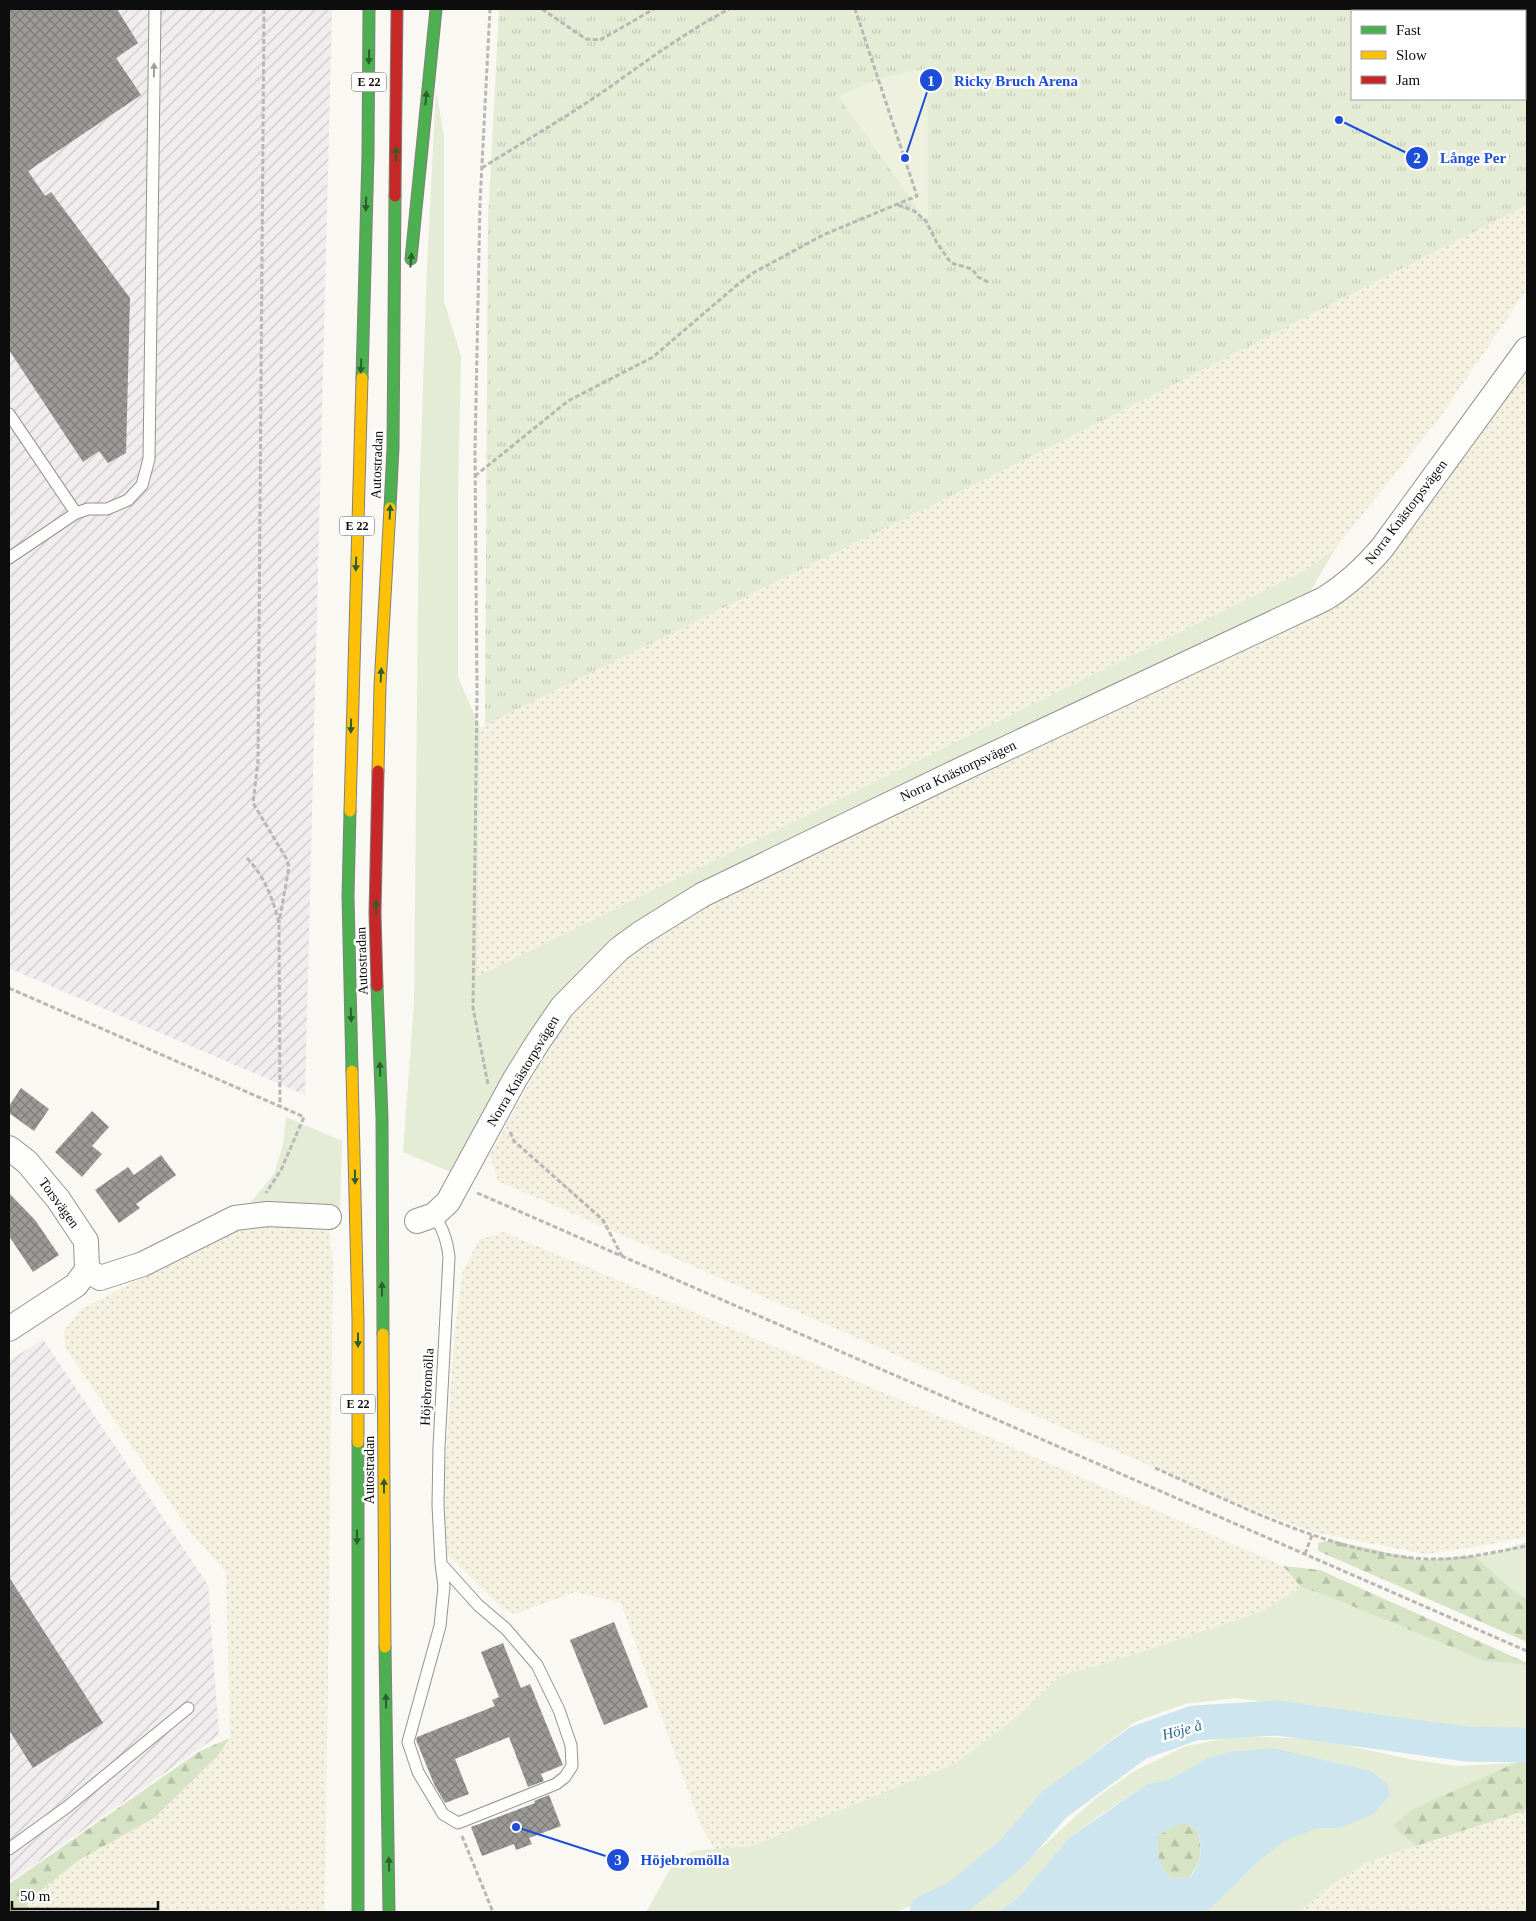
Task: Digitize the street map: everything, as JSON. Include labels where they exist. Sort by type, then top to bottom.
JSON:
[{"type":"highway","name":"Autostradan","points":[[358,1912],[358,1320],[348,896],[352,674],[368,155],[369,9]]},
{"type":"highway","name":"Autostradan","points":[[389,1912],[384,1574],[382,1118],[376,913],[380,686],[393,448],[397,9]]},
{"type":"highway","points":[[410,273],[436,9]]},
{"type":"highway","points":[[357,67],[368,155]]},
{"type":"highway","points":[[393,448],[406,312]]},
{"type":"street","name":"Norra Knästorpsvägen","points":[[425,1218],[448,1202],[538,1042],[562,1007],[619,949],[670,914],[702,895],[960,770],[1324,599],[1340,589],[1368,564],[1382,548],[1527,349]]},
{"type":"street","name":"Torsvägen","points":[[9,1148],[34,1169],[58,1199],[86,1241],[87,1270]]},
{"type":"street","points":[[9,1329],[76,1284],[87,1270],[100,1278],[143,1264],[235,1218],[268,1214],[329,1217]]},
{"type":"lane","points":[[9,558],[76,513],[88,509],[107,509],[128,500],[142,485],[149,459],[155,9]]},
{"type":"lane","points":[[9,414],[76,513]]},
{"type":"lane","name":"Höjebromölla","points":[[425,1218],[444,1230],[448,1243],[449,1257],[439,1447],[438,1505],[444,1586],[440,1626],[408,1742],[418,1772],[438,1806],[443,1814],[458,1823]]},
{"type":"lane","points":[[441,1564],[478,1605],[506,1630],[537,1665],[559,1710],[571,1745],[572,1766],[565,1777],[556,1784],[458,1823]]},
{"type":"lane","points":[[9,1849],[67,1807],[188,1708]]},
{"type":"path","points":[[264,9],[258,762],[253,803],[286,858],[289,867],[279,923],[280,1107]]},
{"type":"path","points":[[490,9],[482,168],[475,476],[478,695],[473,1008],[489,1090],[514,1141],[603,1220],[622,1256]]},
{"type":"path","points":[[542,9],[586,39],[600,40],[654,9]]},
{"type":"path","points":[[482,168],[614,84],[694,28],[729,9]]},
{"type":"path","points":[[475,476],[568,401],[654,357],[736,285],[753,273],[823,235],[917,196],[855,9]]},
{"type":"path","points":[[896,205],[914,210],[926,221],[951,263],[972,269],[978,276],[990,283]]},
{"type":"path","points":[[247,858],[259,871],[275,905],[279,923]]},
{"type":"path","points":[[9,988],[304,1117],[282,1170],[265,1194]]},
{"type":"path","points":[[458,1184],[1527,1651]]},
{"type":"path","points":[[1155,1468],[1312,1535],[1388,1556],[1431,1559],[1483,1554],[1527,1546]]},
{"type":"path","points":[[1305,1554],[1312,1535]]},
{"type":"path","points":[[458,1823],[493,1912]]},
{"type":"shaded area","points":[[9,9],[332,9],[305,1095],[9,968]]},
{"type":"shaded area","points":[[1527,205],[1527,289],[1441,416],[1335,549],[1304,571],[477,977],[480,727],[1052,446]]},
{"type":"shaded area","points":[[1527,361],[1527,1537],[1426,1554],[1312,1532],[1210,1492],[498,1181],[490,1155],[561,1025],[622,959],[732,888],[1334,600]]},
{"type":"shaded area","points":[[287,1224],[329,1228],[333,1264],[325,1912],[24,1912],[30,1899],[79,1860],[154,1818],[217,1758],[230,1738],[226,1572],[190,1532],[65,1347],[64,1331],[80,1310],[166,1265],[226,1230]]},
{"type":"shaded area","points":[[504,1232],[1005,1444],[1283,1566],[1301,1587],[1260,1612],[1139,1653],[1061,1676],[1018,1716],[954,1764],[752,1846],[716,1851],[700,1824],[621,1603],[575,1592],[515,1614],[502,1608],[448,1555],[443,1501],[455,1328],[463,1271],[479,1240]]},
{"type":"shaded area","points":[[43,1339],[208,1585],[219,1735],[9,1882],[9,1361]]},
{"type":"shaded area","points":[[1527,1810],[1527,1912],[1299,1912],[1330,1886],[1366,1863],[1443,1836]]},
{"type":"green space","points":[[499,9],[1527,9],[1527,205],[1052,446],[485,725],[488,221]]},
{"type":"green space","points":[[927,69],[928,218],[925,219],[839,97],[882,78]]},
{"type":"green space","points":[[436,90],[444,136],[444,301],[461,356],[458,498],[458,677],[480,727],[477,977],[1304,571],[1335,549],[1305,601],[750,861],[583,974],[455,1174],[403,1152],[414,1002],[419,506],[427,265]]},
{"type":"green space","points":[[286,1117],[342,1141],[340,1210],[245,1209],[274,1174],[283,1145]]},
{"type":"green space","points":[[1331,1540],[1420,1560],[1475,1556],[1515,1592],[1527,1599],[1527,1642],[1318,1551],[1318,1543]]},
{"type":"green space","points":[[1527,1542],[1527,1599],[1515,1592],[1475,1556],[1494,1553]]},
{"type":"green space","points":[[1283,1566],[1320,1570],[1527,1663],[1527,1665],[1485,1661],[1330,1597],[1301,1587]]},
{"type":"green space","points":[[1301,1587],[1330,1597],[1485,1661],[1527,1665],[1527,1736],[1356,1717],[1278,1703],[1234,1698],[1185,1704],[1135,1722],[1081,1763],[987,1857],[955,1884],[914,1905],[895,1912],[646,1912],[672,1866],[693,1851],[752,1846],[954,1764],[1018,1716],[1061,1676],[1139,1653],[1260,1612]]},
{"type":"green space","points":[[1236,1736],[1316,1739],[1414,1760],[1457,1766],[1515,1763],[1449,1794],[1401,1834],[1416,1846],[1366,1863],[1330,1886],[1299,1912],[1207,1912],[1258,1862],[1284,1840],[1318,1828],[1340,1828],[1206,1759],[1168,1780],[1147,1784],[1096,1818],[1069,1838],[1018,1898],[998,1912],[960,1912],[1007,1879],[1096,1798],[1134,1771],[1186,1746]]},
{"type":"green space","points":[[230,1738],[217,1757],[154,1818],[79,1860],[30,1899],[24,1912],[9,1912],[9,1884],[200,1751]]},
{"type":"green space","points":[[1527,1760],[1527,1810],[1416,1846],[1401,1834],[1394,1825],[1412,1810],[1515,1763]]},
{"type":"green space","points":[[1185,1822],[1198,1832],[1200,1845],[1199,1861],[1189,1877],[1173,1879],[1163,1869],[1159,1860],[1157,1836]]},
{"type":"water","points":[[1272,1748],[1371,1771],[1388,1785],[1390,1795],[1374,1814],[1340,1828],[1318,1828],[1284,1841],[1258,1862],[1207,1912],[998,1912],[1018,1898],[1069,1838],[1147,1784],[1168,1780],[1206,1759],[1228,1752]],"holes":[[[1185,1822],[1198,1832],[1201,1851],[1197,1866],[1190,1877],[1173,1879],[1164,1870],[1159,1860],[1157,1836]]]},
{"type":"building","points":[[9,9],[117,9],[138,43],[116,58],[141,95],[28,171],[45,196],[51,192],[130,298],[126,453],[108,463],[99,451],[83,462],[9,350]]},
{"type":"building","points":[[21,1088],[49,1109],[34,1131],[9,1113],[9,1106]]},
{"type":"building","points":[[92,1111],[109,1127],[92,1146],[102,1154],[82,1177],[55,1152]]},
{"type":"building","points":[[161,1155],[176,1175],[136,1204],[140,1208],[119,1223],[95,1190],[128,1167],[134,1175]]},
{"type":"building","points":[[9,1193],[35,1220],[59,1255],[33,1272],[9,1236]]},
{"type":"building","points":[[9,1577],[103,1723],[33,1768],[9,1730]]},
{"type":"building","points":[[614,1622],[648,1707],[604,1725],[570,1640]]},
{"type":"building","points":[[503,1643],[521,1688],[530,1684],[563,1765],[541,1774],[544,1781],[528,1787],[509,1737],[455,1759],[469,1794],[445,1803],[434,1784],[416,1740],[417,1737],[495,1706],[492,1700],[499,1697],[481,1652]]},
{"type":"building","points":[[549,1795],[561,1826],[529,1838],[532,1844],[516,1850],[514,1844],[482,1856],[471,1827],[535,1803],[534,1801]]},
{"type":"waterway","name":"Höje å","points":[[927,1912],[958,1897],[1012,1853],[1054,1805],[1138,1743],[1194,1723],[1277,1718],[1466,1744],[1527,1745]]},
{"type":"traffic: fast","points":[[362,378],[368,155],[369,9]]},
{"type":"traffic: fast","points":[[411,259],[436,9]]},
{"type":"traffic: fast","points":[[390,508],[393,448],[395,196]]},
{"type":"traffic: fast","points":[[350,811],[348,896],[352,1071]]},
{"type":"traffic: fast","points":[[377,986],[382,1118],[383,1334]]},
{"type":"traffic: fast","points":[[358,1442],[358,1912]]},
{"type":"traffic: fast","points":[[385,1647],[389,1912]]},
{"type":"traffic: slow","points":[[350,811],[362,378]]},
{"type":"traffic: slow","points":[[378,771],[380,686],[390,508]]},
{"type":"traffic: slow","points":[[352,1071],[358,1320],[358,1442]]},
{"type":"traffic: slow","points":[[383,1334],[385,1647]]},
{"type":"traffic: jam","points":[[395,196],[397,9]]},
{"type":"traffic: jam","points":[[377,986],[375,913],[378,771]]},
{"type":"place","name":"Långe Per","points":[[1339,120]]},
{"type":"place","name":"Ricky Bruch Arena","points":[[905,158]]},
{"type":"place","name":"Höjebromölla","points":[[516,1827]]}]
